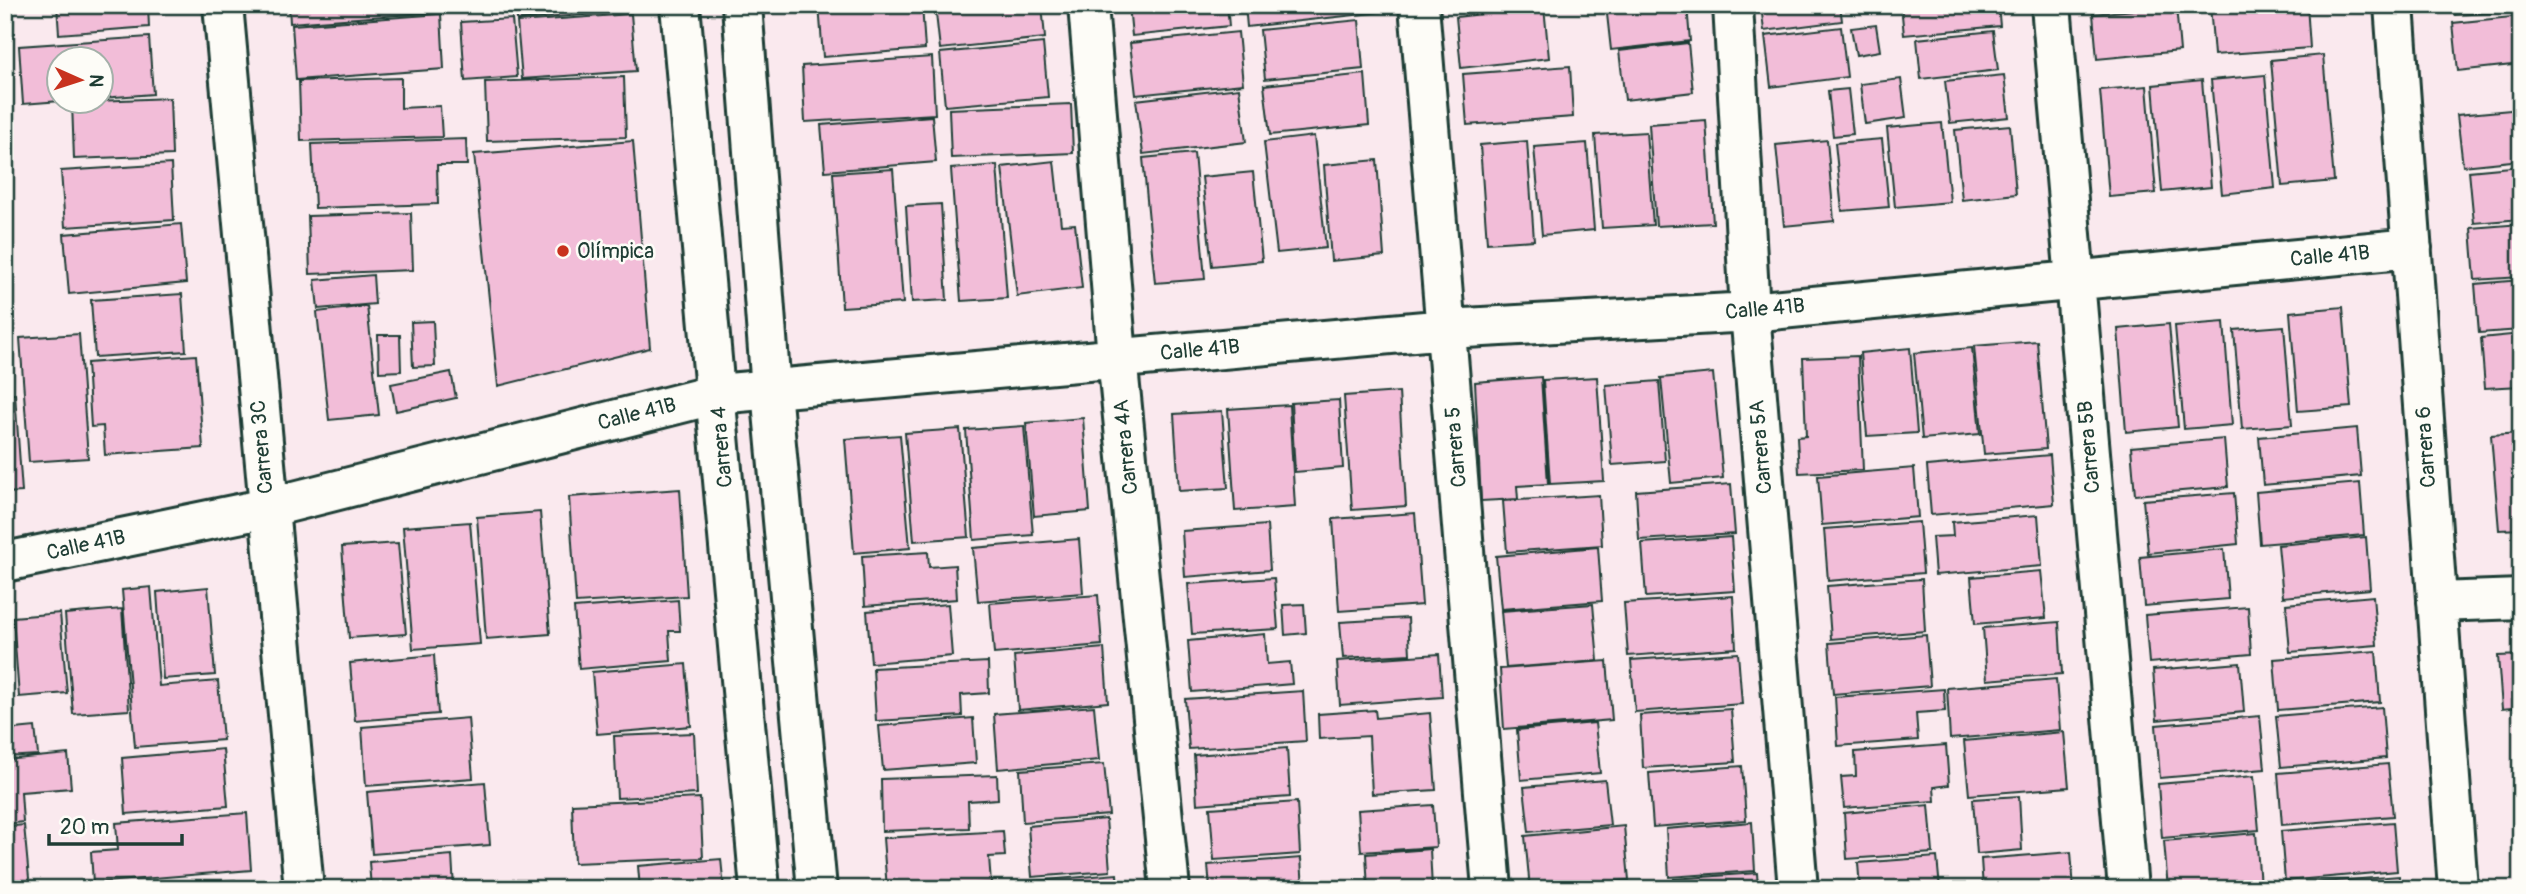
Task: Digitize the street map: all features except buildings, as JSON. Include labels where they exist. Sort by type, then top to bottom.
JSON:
[{"type":"street","name":"Carrera 3C","points":[[223,5],[304,889]]},
{"type":"street","name":"Carrera 4","points":[[680,5],[760,889]]},
{"type":"street","points":[[742,5],[771,390],[817,889]]},
{"type":"street","name":"Carrera 4A","points":[[1088,5],[1118,357],[1170,889]]},
{"type":"street","name":"Carrera 5","points":[[1419,5],[1492,889]]},
{"type":"street","name":"Carrera 5A","points":[[1733,5],[1750,312],[1798,889]]},
{"type":"street","name":"Carrera 5B","points":[[2051,5],[2129,889]]},
{"type":"street","name":"Carrera 6","points":[[2394,5],[2458,889]]},
{"type":"street","name":"Calle 41B","points":[[5,562],[267,508],[717,394],[1447,329],[1750,312],[2412,248]]},
{"type":"street","points":[[2437,603],[2521,599]]},
{"type":"place","name":"Olímpica","points":[[563,251]]}]
